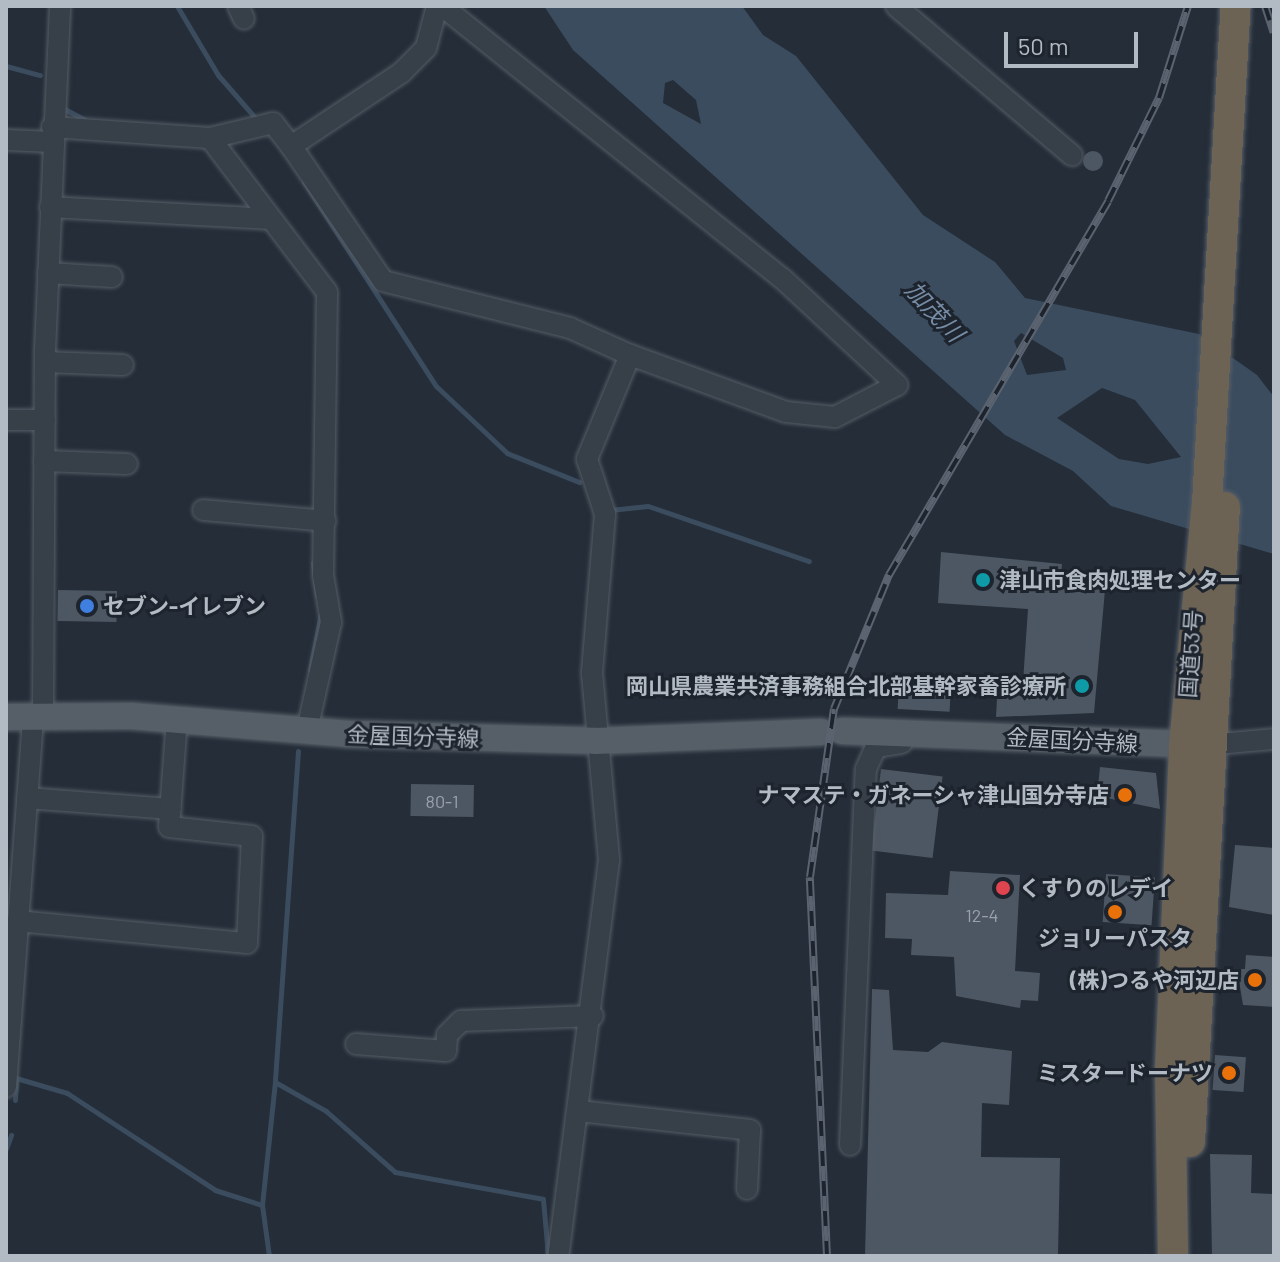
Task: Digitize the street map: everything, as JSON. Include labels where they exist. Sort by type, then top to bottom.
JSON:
[{"type":"highway","name":"国道53号","points":[[1173,1256],[1170,1070],[1195,746],[1216,643],[1229,300],[1241,90],[1236,6]]},
{"type":"highway","name":"国道53号","points":[[1241,90],[1256,6]]},
{"type":"highway","name":"国道53号","points":[[1194,1256],[1189,1138],[1195,746],[1191,625],[1229,300]]},
{"type":"main road","name":"金屋国分寺線","points":[[6,717],[177,719],[307,730],[595,741],[831,732],[1195,746]]},
{"type":"street","points":[[6,1087],[27,798],[38,717],[52,134],[60,6]]},
{"type":"street","points":[[6,140],[52,134],[210,138],[273,123],[383,281],[540,319],[786,412],[835,417],[897,385],[783,279],[440,6],[426,48],[401,73],[291,146]]},
{"type":"street","points":[[896,6],[1072,155]]},
{"type":"street","points":[[210,138],[327,292],[326,521],[331,622],[307,730]]},
{"type":"street","points":[[50,207],[271,219]]},
{"type":"street","points":[[48,273],[112,277]]},
{"type":"street","points":[[558,1256],[593,1016],[609,855],[595,741],[592,673],[605,514],[587,459],[630,355]]},
{"type":"street","points":[[45,362],[123,365]]},
{"type":"street","points":[[6,420],[45,420]]},
{"type":"street","points":[[44,461],[127,464]]},
{"type":"street","points":[[203,510],[326,521]]},
{"type":"street","points":[[17,921],[247,943],[252,836],[169,827],[177,719]]},
{"type":"street","points":[[850,1145],[869,757],[886,743],[984,746],[1033,738]]},
{"type":"street","points":[[1195,746],[1274,739]]},
{"type":"street","points":[[27,798],[171,809]]},
{"type":"street","points":[[356,1044],[446,1051],[447,1035],[461,1021],[593,1016]]},
{"type":"street","points":[[579,1111],[750,1130],[747,1189]]},
{"type":"water","name":"加茂川","points":[[544,6],[742,6],[763,35],[796,56],[923,215],[995,262],[1025,298],[1199,334],[1257,375],[1274,397],[1274,554],[1111,506],[1073,471],[1005,435],[573,50]],"holes":[[[673,80],[696,100],[701,124],[663,103],[665,83]],[[1021,333],[1063,358],[1066,370],[1027,375],[1014,341]],[[1102,388],[1135,400],[1181,457],[1148,464],[1119,459],[1057,418]]]},
{"type":"building","points":[[1093,151],[1100,154],[1103,161],[1100,168],[1093,171],[1086,168],[1083,161],[1086,154]]},
{"type":"building","points":[[941,552],[1062,564],[1060,588],[1105,590],[1094,713],[996,717],[998,680],[1023,682],[1028,609],[938,603]]},
{"type":"building","name":"セブン-イレブン","points":[[58,590],[117,591],[116,622],[57,621]]},
{"type":"building","points":[[899,683],[951,686],[950,712],[898,709]]},
{"type":"building","name":"ナマステ・ガネーシャ津山国分寺店","points":[[1100,767],[1156,773],[1160,809],[1097,796]]},
{"type":"building","points":[[881,769],[943,777],[933,858],[871,850]]},
{"type":"building","points":[[411,784],[474,785],[473,817],[410,816]]},
{"type":"building","points":[[1235,845],[1274,848],[1274,915],[1229,907]]},
{"type":"building","points":[[950,871],[1020,875],[1015,971],[1040,973],[1038,1001],[1021,1000],[1020,1008],[956,996],[954,957],[911,955],[912,939],[885,938],[886,893],[948,895]]},
{"type":"building","points":[[1106,874],[1155,877],[1152,925],[1103,922]]},
{"type":"building","name":"(株)つるや河辺店","points":[[1246,955],[1274,957],[1274,1007],[1243,1005],[1237,969],[1245,969]]},
{"type":"building","points":[[872,989],[889,990],[893,1050],[928,1052],[942,1042],[1012,1051],[1009,1105],[982,1103],[981,1157],[1060,1158],[1058,1256],[865,1256]]},
{"type":"building","name":"ミスタードーナツ","points":[[1215,1055],[1246,1057],[1243,1092],[1213,1090]]},
{"type":"building","points":[[1210,1154],[1252,1155],[1251,1193],[1274,1194],[1274,1256],[1212,1256]]},
{"type":"waterway","points":[[177,6],[218,75],[258,121]]},
{"type":"waterway","points":[[6,66],[40,75]]},
{"type":"waterway","points":[[59,106],[89,122]]},
{"type":"waterway","points":[[304,182],[436,386],[507,453],[579,482]]},
{"type":"waterway","points":[[610,510],[648,506],[809,561]]},
{"type":"waterway","points":[[313,563],[317,596]]},
{"type":"waterway","points":[[310,670],[321,613]]},
{"type":"waterway","points":[[298,751],[275,1082],[326,1111],[395,1172],[543,1199],[548,1256]]},
{"type":"waterway","points":[[15,1100],[16,1078],[67,1093],[215,1190],[262,1205]]},
{"type":"waterway","points":[[269,1256],[262,1205],[275,1082]]},
{"type":"waterway","points":[[6,1149],[11,1135]]},
{"type":"railway","points":[[827,1256],[810,877],[834,709],[889,575],[1108,201],[1159,98],[1188,6]]},
{"type":"railway","points":[[1265,6],[1274,33]]},
{"type":"place","name":"津山市食肉処理センター","points":[[983,580]]},
{"type":"place","name":"セブン-イレブン","points":[[87,606]]},
{"type":"place","name":"岡山県農業共済事務組合北部基幹家畜診療所","points":[[1082,686]]},
{"type":"place","name":"ナマステ・ガネーシャ津山国分寺店","points":[[1125,795]]},
{"type":"place","name":"くすりのレデイ","points":[[1003,888]]},
{"type":"place","name":"ジョリーパスタ","points":[[1115,912]]},
{"type":"place","name":"(株)つるや河辺店","points":[[1255,980]]},
{"type":"place","name":"ミスタードーナツ","points":[[1229,1073]]}]
